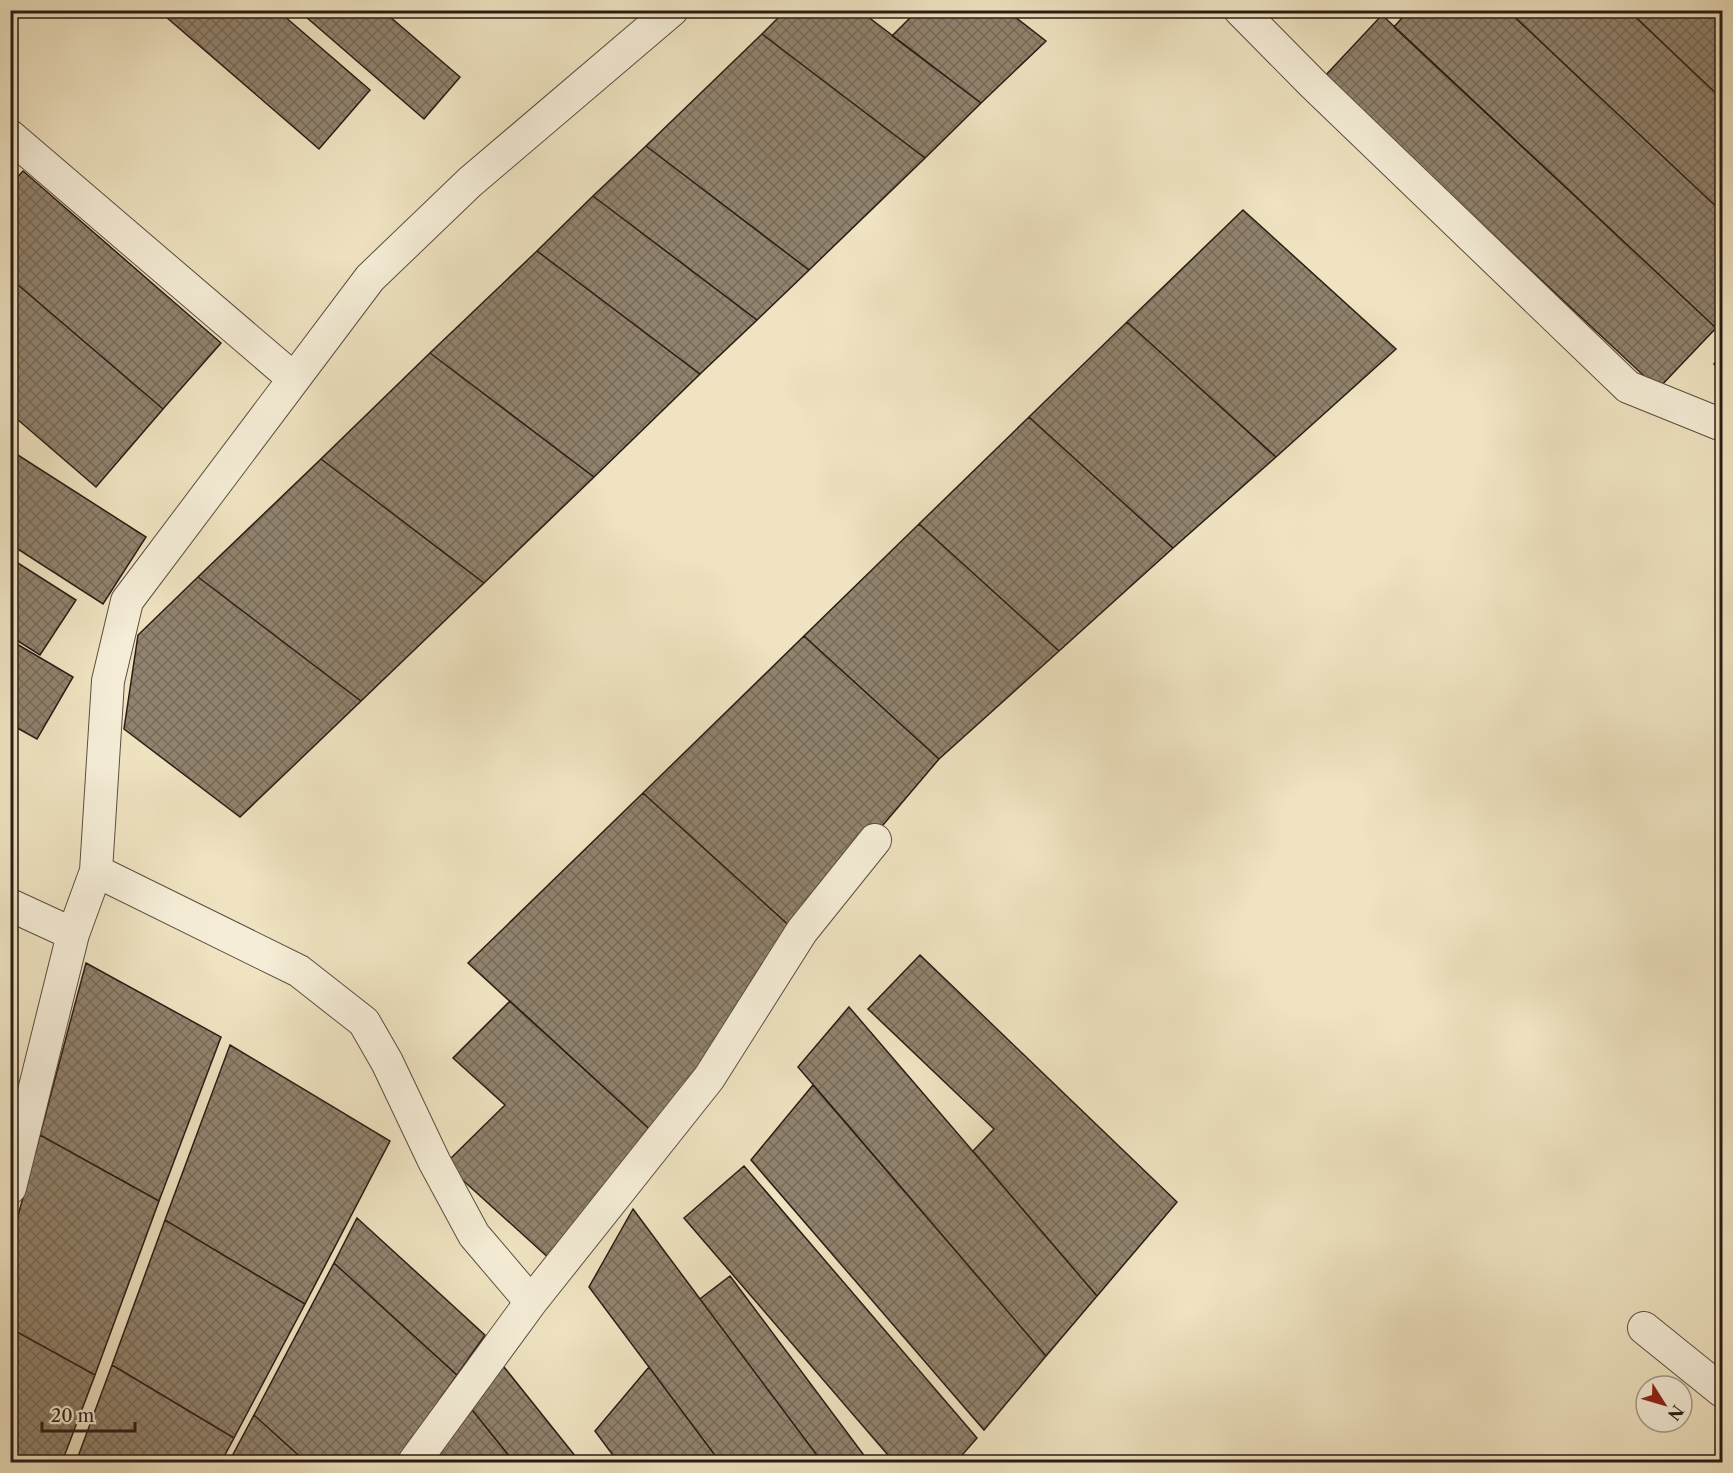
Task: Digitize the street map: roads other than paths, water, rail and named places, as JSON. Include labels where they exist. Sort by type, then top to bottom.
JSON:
[{"type":"street","points":[[10,1188],[73,934],[96,871],[108,681],[127,601],[370,278],[470,182],[672,10]]},
{"type":"street","points":[[1240,10],[1313,84],[1628,387],[1722,425]]},
{"type":"street","points":[[10,136],[294,379]]},
{"type":"street","points":[[414,1462],[531,1302],[709,1077],[802,931],[875,840]]},
{"type":"street","points":[[96,871],[298,971],[364,1022],[387,1062],[434,1161],[474,1235],[531,1302]]},
{"type":"street","points":[[10,905],[73,934]]},
{"type":"street","points":[[1644,1328],[1722,1390]]}]
